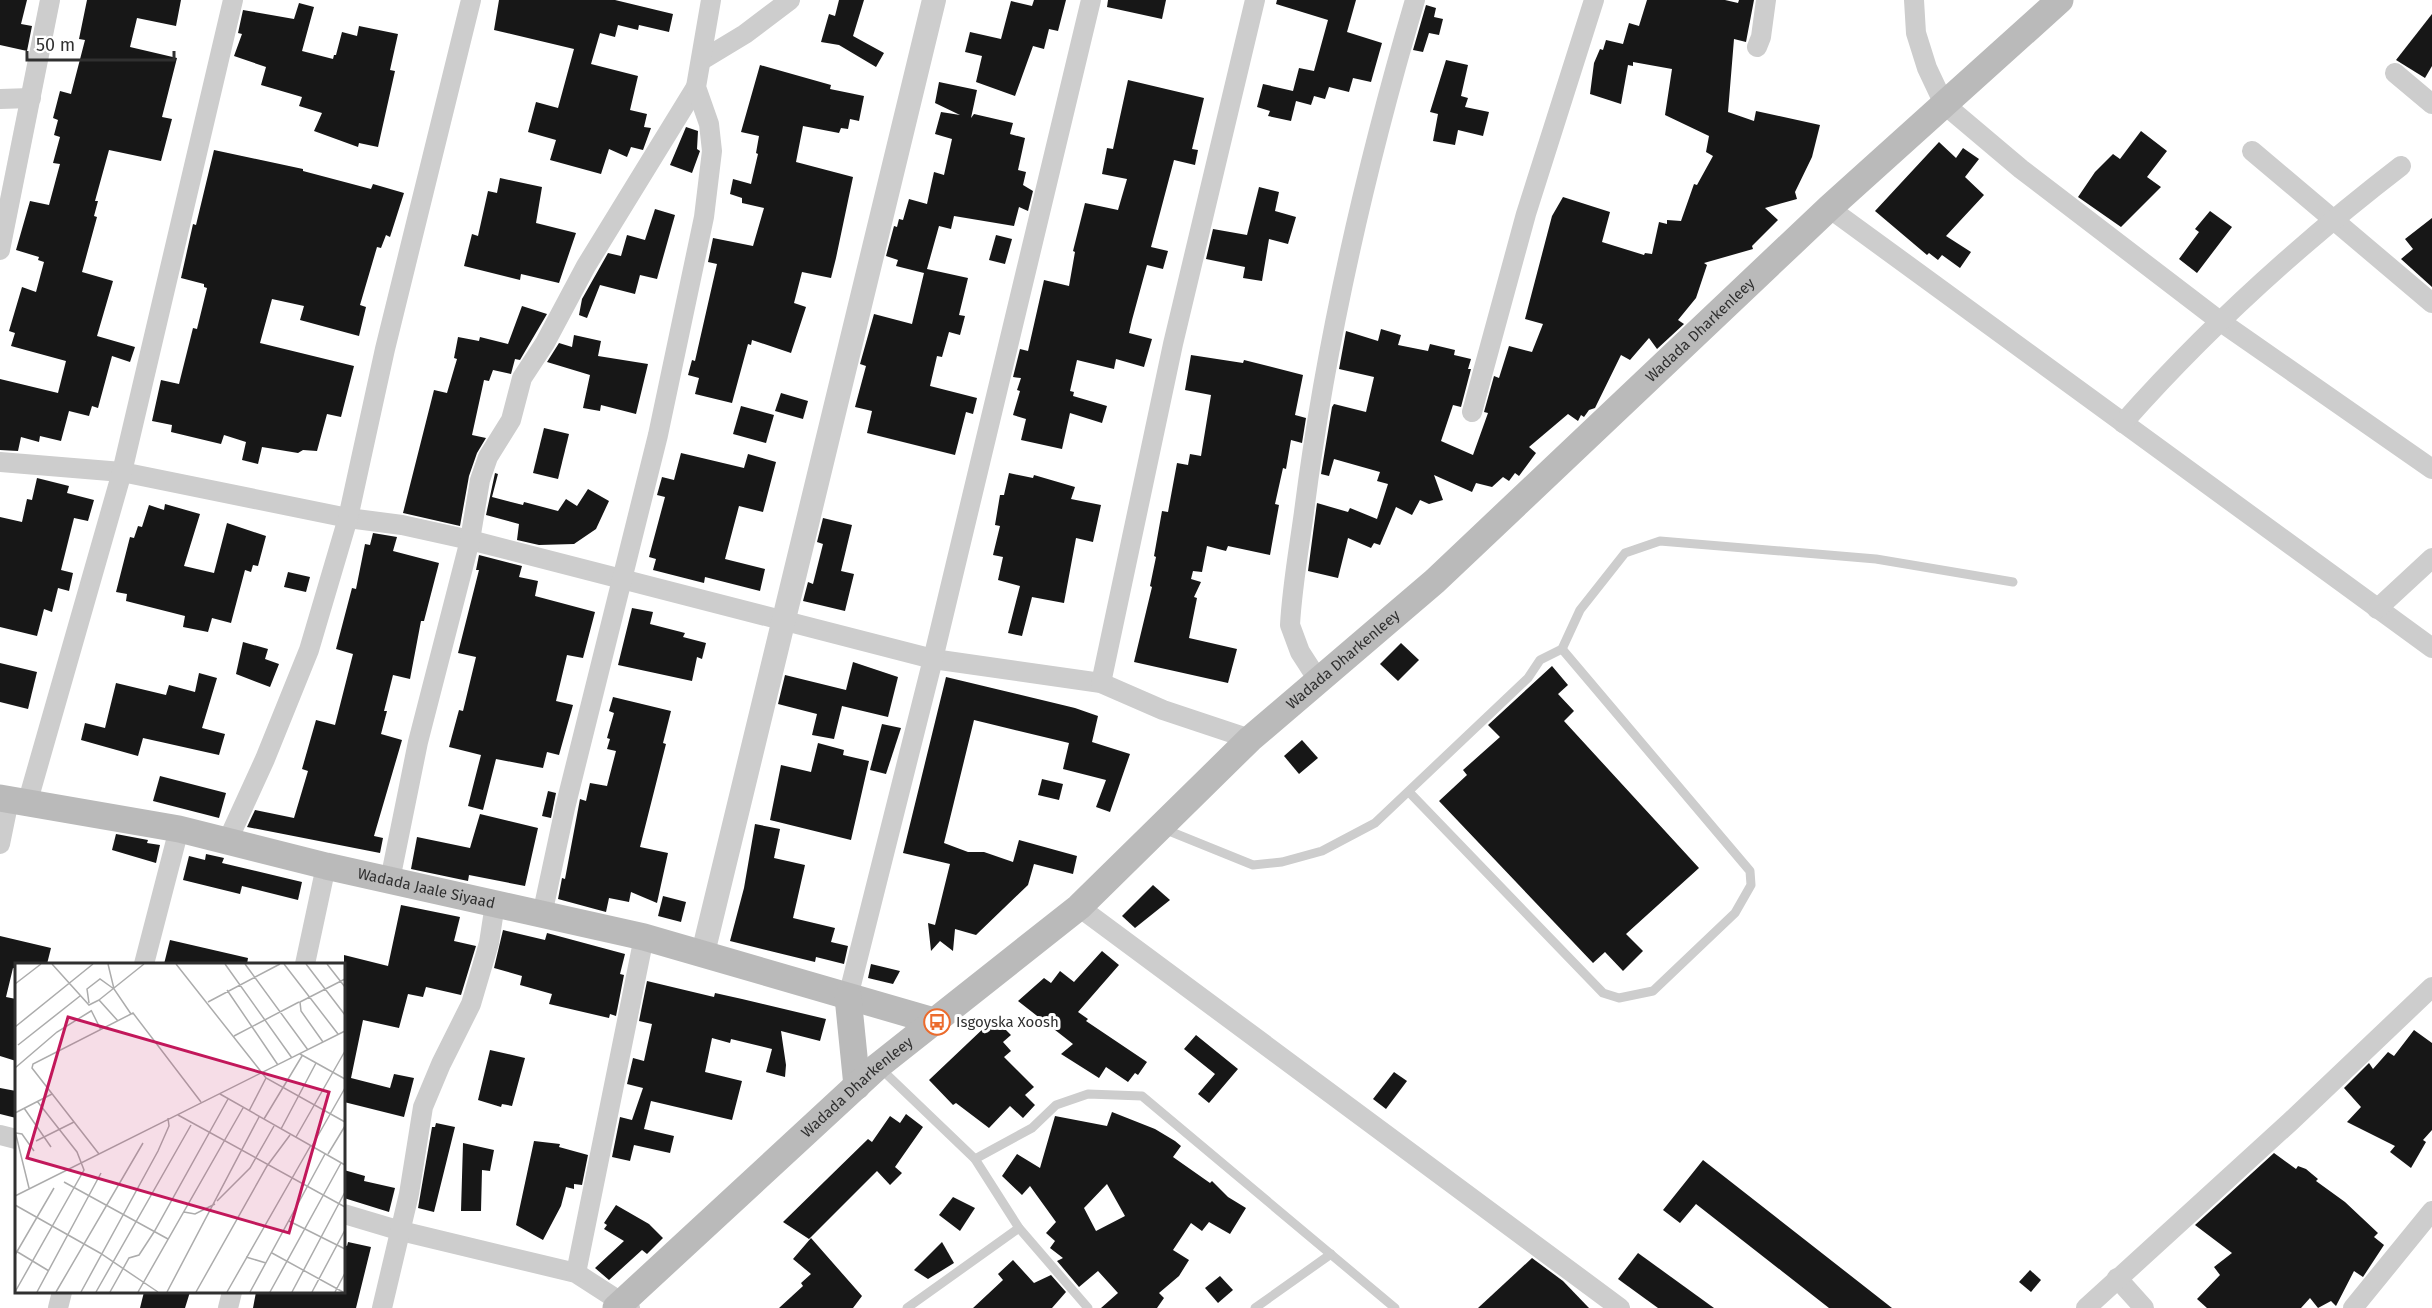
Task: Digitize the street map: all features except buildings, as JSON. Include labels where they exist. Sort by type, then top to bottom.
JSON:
[{"type":"main road","name":"Wadada Dharkenleey","points":[[623,1306],[878,1066],[937,1022],[1079,907],[1250,739],[1320,682],[1435,581],[1829,208],[2060,0]]},
{"type":"main road","name":"Wadada Jaale Siyaad","points":[[12,801],[178,829],[326,866],[644,937],[937,1022]]},
{"type":"main road","points":[[848,997],[857,1086]]},
{"type":"street","points":[[0,250],[50,0]]},
{"type":"street","points":[[0,844],[12,801],[122,472],[233,0]]},
{"type":"street","points":[[228,840],[265,759],[309,650],[348,518],[385,349],[471,0]]},
{"type":"street","points":[[390,879],[418,742],[470,540],[480,480],[488,457],[510,420],[522,378],[545,343],[586,266],[696,87],[711,0]]},
{"type":"street","points":[[702,60],[745,34],[790,0]]},
{"type":"street","points":[[703,953],[934,0]]},
{"type":"street","points":[[848,997],[933,659],[1091,0]]},
{"type":"street","points":[[1101,683],[1173,344],[1255,0]]},
{"type":"street","points":[[1320,682],[1300,652],[1290,625],[1313,441],[1323,374],[1383,113],[1415,0]]},
{"type":"street","points":[[1472,412],[1526,214],[1594,0]]},
{"type":"street","points":[[1756,46],[1761,37],[1766,0]]},
{"type":"street","points":[[1914,0],[1916,33],[1927,68],[1944,104],[2021,169],[2221,322],[2432,469]]},
{"type":"street","points":[[2395,73],[2432,104]]},
{"type":"street","points":[[542,915],[565,808],[658,435],[710,182],[712,151],[709,124],[696,87]]},
{"type":"street","points":[[0,99],[31,98]]},
{"type":"street","points":[[2252,151],[2432,303]]},
{"type":"street","points":[[2123,423],[2273,271],[2333,218],[2402,166]]},
{"type":"street","points":[[1829,208],[2432,648]]},
{"type":"street","points":[[0,462],[122,472],[348,518],[402,525],[470,540],[622,581],[933,659],[1101,683],[1163,710],[1250,739]]},
{"type":"street","points":[[2377,609],[2432,558]]},
{"type":"street","points":[[144,963],[178,829]]},
{"type":"street","points":[[305,963],[326,866]]},
{"type":"street","points":[[382,1308],[401,1231],[423,1107],[441,1064],[463,1026],[471,1004],[489,943],[495,904]]},
{"type":"street","points":[[1079,907],[1620,1308]]},
{"type":"street","points":[[576,1273],[644,937]]},
{"type":"street","points":[[2086,1308],[2290,1122],[2432,987]]},
{"type":"street","points":[[0,1135],[15,1139]]},
{"type":"street","points":[[2353,1308],[2432,1211]]},
{"type":"street","points":[[345,1214],[401,1231],[576,1273],[623,1306]]},
{"type":"street","points":[[2117,1278],[2144,1308]]},
{"type":"street","points":[[58,1308],[62,1293]]},
{"type":"street","points":[[228,1308],[232,1293]]},
{"type":"lane","points":[[1159,827],[1253,865],[1282,862],[1322,851],[1356,835],[1375,823],[1409,792],[1528,678],[1540,660],[1562,650],[1580,610],[1625,553],[1660,540],[1876,559],[2013,582]]},
{"type":"lane","points":[[1409,792],[1603,993],[1619,998],[1653,991],[1735,913],[1751,885],[1750,871],[1562,650]]},
{"type":"lane","points":[[878,1066],[975,1159],[1019,1228],[1088,1308]]},
{"type":"lane","points":[[975,1159],[1032,1128],[1056,1105],[1088,1094],[1142,1096],[1395,1308]]},
{"type":"lane","points":[[907,1308],[1019,1228]]},
{"type":"lane","points":[[1255,1308],[1330,1254]]},
{"type":"place","name":"Isgoyska Xoosh","points":[[937,1022]]}]
